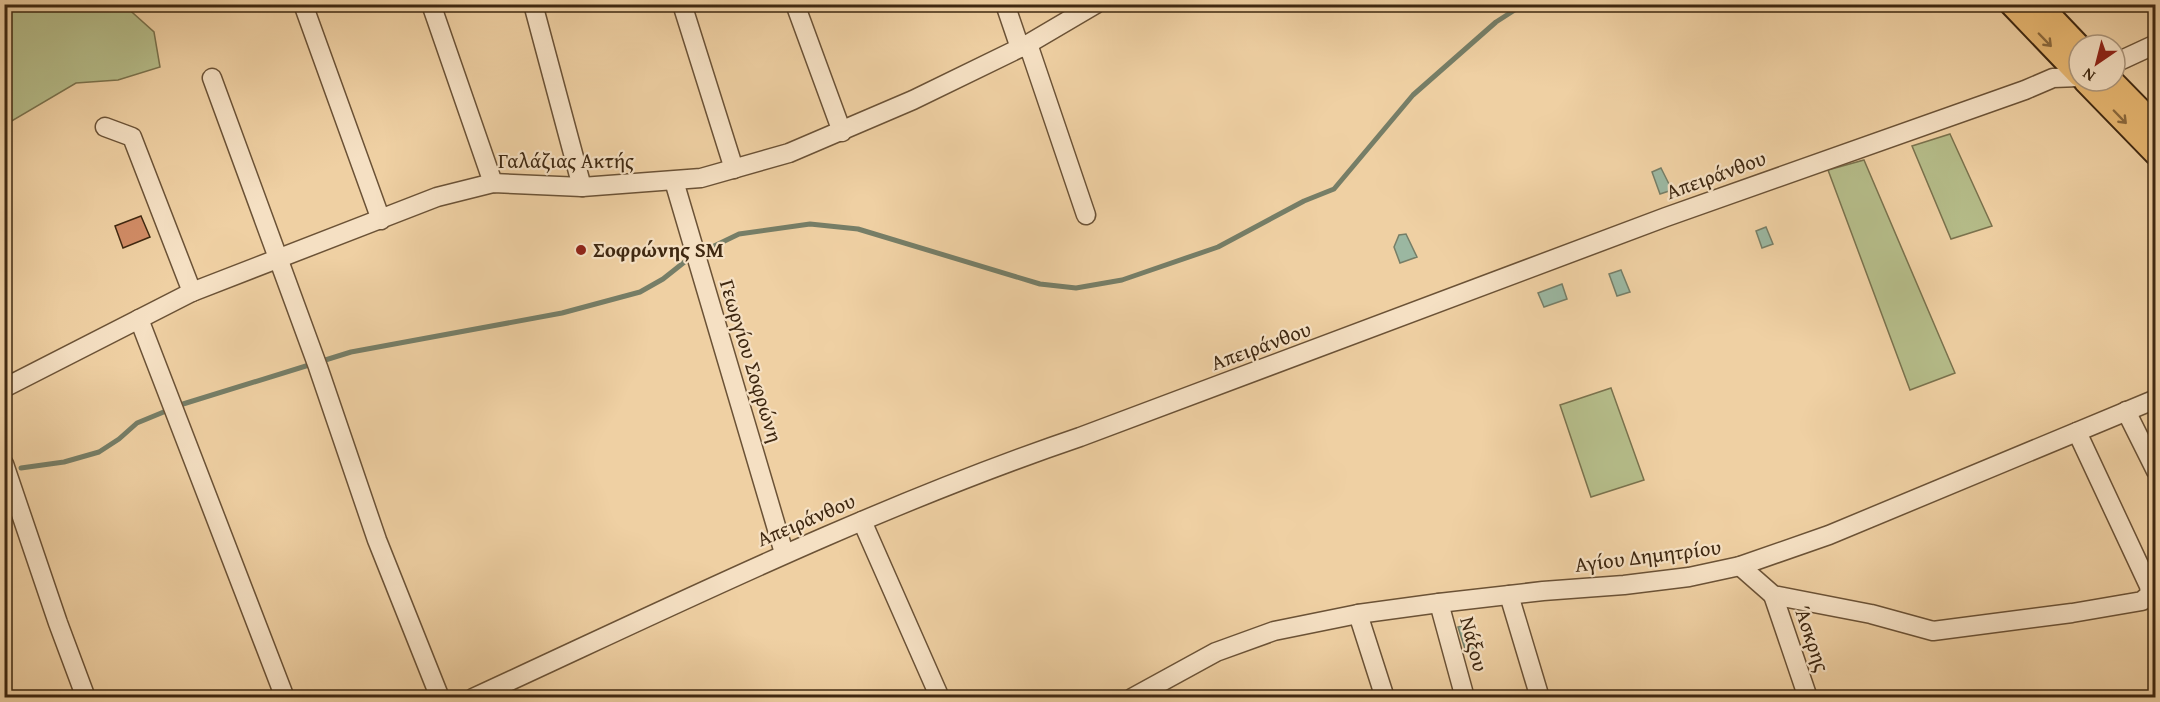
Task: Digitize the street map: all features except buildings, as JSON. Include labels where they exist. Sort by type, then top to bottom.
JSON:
[{"type":"main road","points":[[2011,4],[2067,63]]},
{"type":"main road","points":[[2039,4],[2067,33]]},
{"type":"main road","points":[[2097,93],[2156,154]]},
{"type":"main road","points":[[2124,93],[2156,126]]},
{"type":"street","points":[[303,4],[381,220]]},
{"type":"street","points":[[431,4],[493,183]]},
{"type":"street","points":[[533,4],[582,187]]},
{"type":"street","points":[[682,4],[734,169]]},
{"type":"street","points":[[795,4],[842,132]]},
{"type":"street","points":[[1005,4],[1024,46],[1086,215]]},
{"type":"street","name":"Γαλάζιας Ακτής","points":[[4,388],[192,292],[437,197],[493,183],[582,187],[701,178],[789,153],[913,100],[1024,46],[1096,4]]},
{"type":"street","points":[[2127,57],[2156,44]]},
{"type":"street","name":"Απειράνθου","points":[[473,698],[499,692],[784,553],[1008,461],[1080,437],[1666,217],[2025,90],[2053,78],[2067,77]]},
{"type":"street","points":[[212,78],[377,540],[440,698]]},
{"type":"street","points":[[105,127],[132,137],[192,292]]},
{"type":"street","name":"Γεωργίου Σοφρώνη","points":[[674,181],[784,553]]},
{"type":"street","points":[[139,319],[285,698]]},
{"type":"street","name":"Αγίου Δημητρίου","points":[[1132,698],[1216,652],[1259,635],[1358,614],[1439,603],[1689,577],[1740,566],[1829,535],[2156,399]]},
{"type":"street","points":[[2126,411],[2156,471]]},
{"type":"street","points":[[1740,566],[1773,595],[1870,614],[1933,631],[2072,613],[2142,601],[2150,594],[2149,586],[2077,432]]},
{"type":"street","points":[[4,464],[86,698]]},
{"type":"street","points":[[862,520],[940,698]]},
{"type":"street","name":"Άσκρης","points":[[1773,595],[1808,698]]},
{"type":"street","points":[[1509,596],[1540,698]]},
{"type":"street","name":"Νάξου","points":[[1439,603],[1465,698]]},
{"type":"street","points":[[1358,614],[1385,698]]},
{"type":"green space","points":[[5,4],[124,5],[154,32],[160,67],[118,80],[76,83],[5,125]]},
{"type":"green space","points":[[1950,134],[1992,226],[1951,239],[1912,146]]},
{"type":"green space","points":[[1864,160],[1955,373],[1910,390],[1828,170]]},
{"type":"green space","points":[[1611,388],[1644,480],[1591,497],[1560,405]]},
{"type":"shaded area","points":[[1661,168],[1672,190],[1660,194],[1652,172]]},
{"type":"shaded area","points":[[1766,227],[1773,244],[1762,248],[1756,231]]},
{"type":"shaded area","points":[[1406,234],[1417,257],[1400,263],[1394,247],[1399,235]]},
{"type":"shaded area","points":[[1621,270],[1630,292],[1617,296],[1609,274]]},
{"type":"shaded area","points":[[1562,284],[1567,299],[1544,307],[1538,293]]},
{"type":"shaded area","points":[[1467,625],[1474,650],[1466,652],[1458,627]]},
{"type":"waterway","points":[[710,248],[739,234],[810,224],[858,229],[1040,284],[1076,288],[1122,280],[1218,247],[1304,201],[1334,189],[1413,95],[1496,22],[1524,4]]},
{"type":"waterway","points":[[21,468],[64,462],[99,452],[137,423],[183,404],[351,352],[562,313],[640,292],[663,279],[687,260]]},
{"type":"place","name":"Σοφρώνης SM","points":[[581,250]]}]
